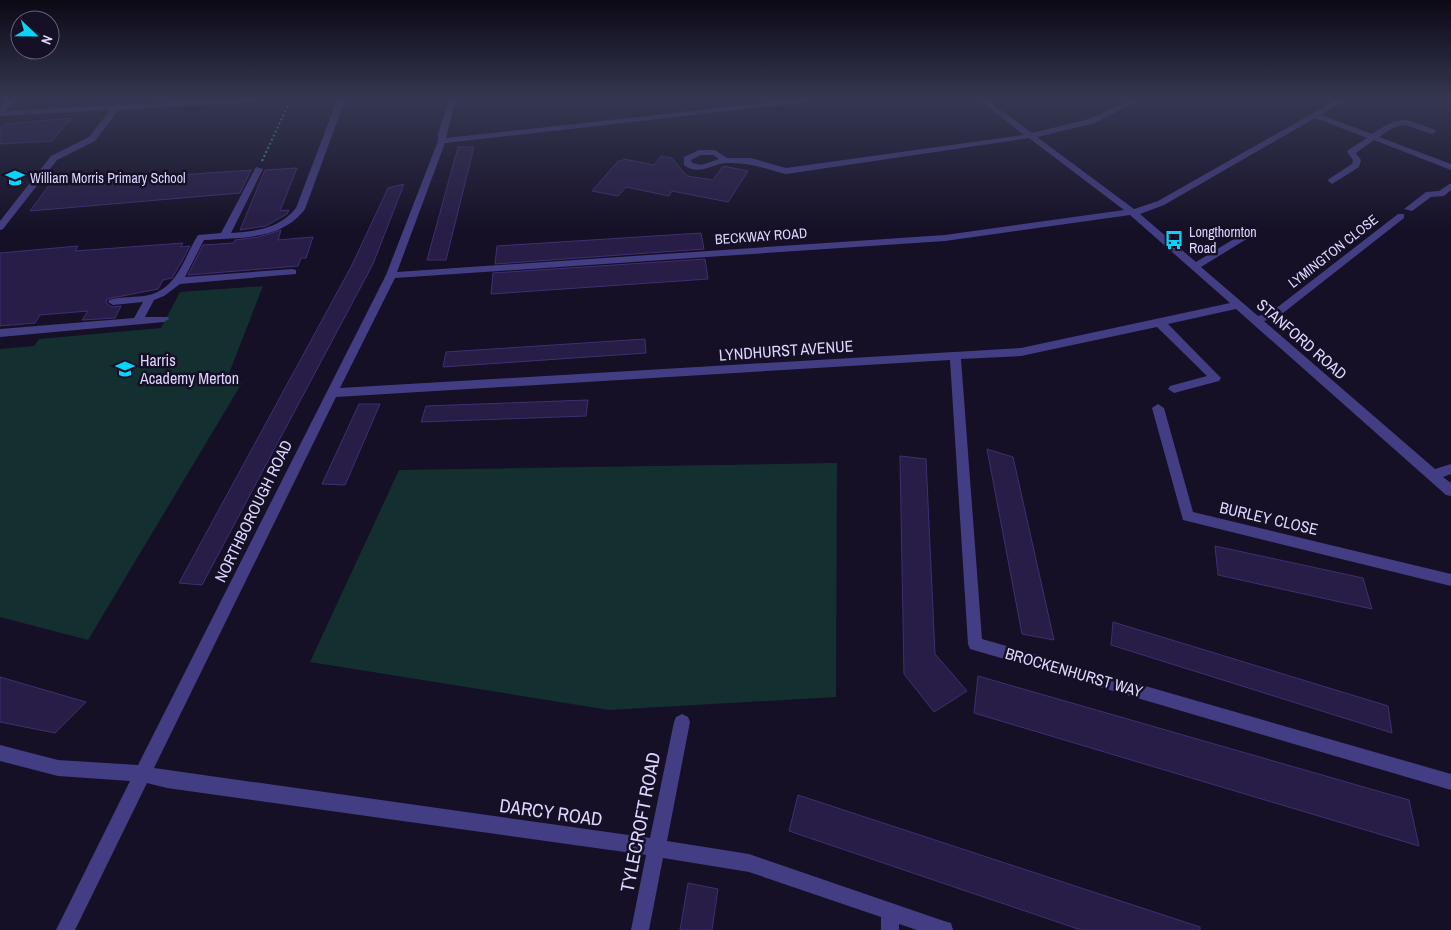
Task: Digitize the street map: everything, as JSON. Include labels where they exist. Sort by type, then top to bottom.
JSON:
[{"type":"street","points":[[0,227],[54,158],[83,143]]},
{"type":"street","points":[[113,302],[150,298],[167,292],[179,281],[201,237],[268,231],[293,219],[300,208],[325,143]]},
{"type":"street","name":"NORTHBOROUGH ROAD","points":[[65,930],[391,275],[441,143]]},
{"type":"street","points":[[724,160],[751,161],[773,168],[793,171],[982,143]]},
{"type":"street","name":"STANFORD ROAD","points":[[1041,143],[1131,211],[1451,491]]},
{"type":"street","points":[[1131,211],[1155,207],[1265,143]]},
{"type":"street","points":[[1332,181],[1356,165],[1357,160],[1351,152],[1364,143]]},
{"type":"street","points":[[1390,143],[1451,167]]},
{"type":"street","points":[[225,235],[259,168]]},
{"type":"street","name":"LYMINGTON CLOSE","points":[[1256,320],[1274,315],[1429,194],[1441,194],[1451,186]]},
{"type":"street","points":[[1441,194],[1451,198]]},
{"type":"street","name":"BECKWAY ROAD","points":[[391,275],[945,238],[1131,211]]},
{"type":"street","points":[[1195,267],[1255,230]]},
{"type":"street","points":[[179,281],[292,272]]},
{"type":"street","points":[[138,321],[150,298]]},
{"type":"street","name":"LYNDHURST AVENUE","points":[[332,393],[1035,350],[1238,305]]},
{"type":"street","points":[[0,333],[164,319]]},
{"type":"street","points":[[1159,322],[1215,378],[1174,389]]},
{"type":"street","name":"BROCKENHURST WAY","points":[[954,355],[975,644],[1451,782]]},
{"type":"street","name":"BURLEY CLOSE","points":[[1158,408],[1188,516],[1451,580]]},
{"type":"street","points":[[1433,475],[1451,469]]},
{"type":"street","name":"TYLECROFT ROAD","points":[[640,930],[682,722]]},
{"type":"street","name":"DARCY ROAD","points":[[0,753],[58,768],[143,774],[166,780],[658,848],[749,863],[770,868],[944,930]]},
{"type":"street","points":[[890,911],[890,930]]},
{"type":"path","points":[[259,168],[271,143]]},
{"type":"green space","points":[[263,286],[226,381],[242,383],[88,640],[0,617],[0,349],[34,346],[39,339],[161,328],[180,292]]},
{"type":"green space","points":[[837,463],[836,697],[609,710],[310,662],[399,470]]},
{"type":"building","points":[[458,147],[474,147],[446,260],[427,260]]},
{"type":"building","points":[[661,156],[672,158],[687,176],[713,180],[723,166],[748,171],[728,202],[672,191],[669,196],[626,187],[618,196],[592,191],[618,161],[624,159],[654,165]]},
{"type":"building","points":[[297,168],[280,211],[289,210],[287,214],[266,226],[240,230],[265,170]]},
{"type":"building","points":[[251,170],[240,193],[30,211],[50,184]]},
{"type":"building","points":[[404,184],[373,264],[202,585],[179,583],[352,265],[388,188]]},
{"type":"building","points":[[281,230],[278,240],[313,237],[306,258],[301,258],[298,266],[188,275],[203,245],[234,243],[235,240],[259,237]]},
{"type":"building","points":[[701,233],[704,249],[495,264],[497,246]]},
{"type":"building","points":[[183,243],[181,247],[190,246],[182,261],[172,278],[163,280],[158,289],[107,299],[106,303],[112,307],[121,306],[115,318],[82,320],[88,311],[40,315],[35,323],[0,326],[0,253],[78,246],[75,251]]},
{"type":"building","points":[[705,259],[708,279],[491,294],[493,273]]},
{"type":"building","points":[[645,339],[646,353],[443,367],[446,352]]},
{"type":"building","points":[[588,400],[586,416],[421,422],[426,406]]},
{"type":"building","points":[[359,404],[380,404],[345,485],[322,484]]},
{"type":"building","points":[[987,449],[1013,457],[1054,640],[1022,634]]},
{"type":"building","points":[[900,456],[926,459],[935,654],[967,691],[934,712],[904,674]]},
{"type":"building","points":[[1215,546],[1363,578],[1372,609],[1218,575]]},
{"type":"building","points":[[1113,622],[1388,706],[1392,733],[1111,645]]},
{"type":"building","points":[[978,676],[1409,800],[1419,846],[974,713]]},
{"type":"building","points":[[0,677],[86,702],[55,733],[0,722]]},
{"type":"building","points":[[798,795],[1200,927],[1200,930],[1081,930],[789,831]]},
{"type":"building","points":[[688,883],[718,889],[712,930],[680,930]]},
{"type":"place","name":"William Morris Primary School","points":[[15,178]]},
{"type":"place","name":"Longthornton Road","points":[[1174,240]]},
{"type":"place","name":"Harris Academy Merton","points":[[125,369]]}]
